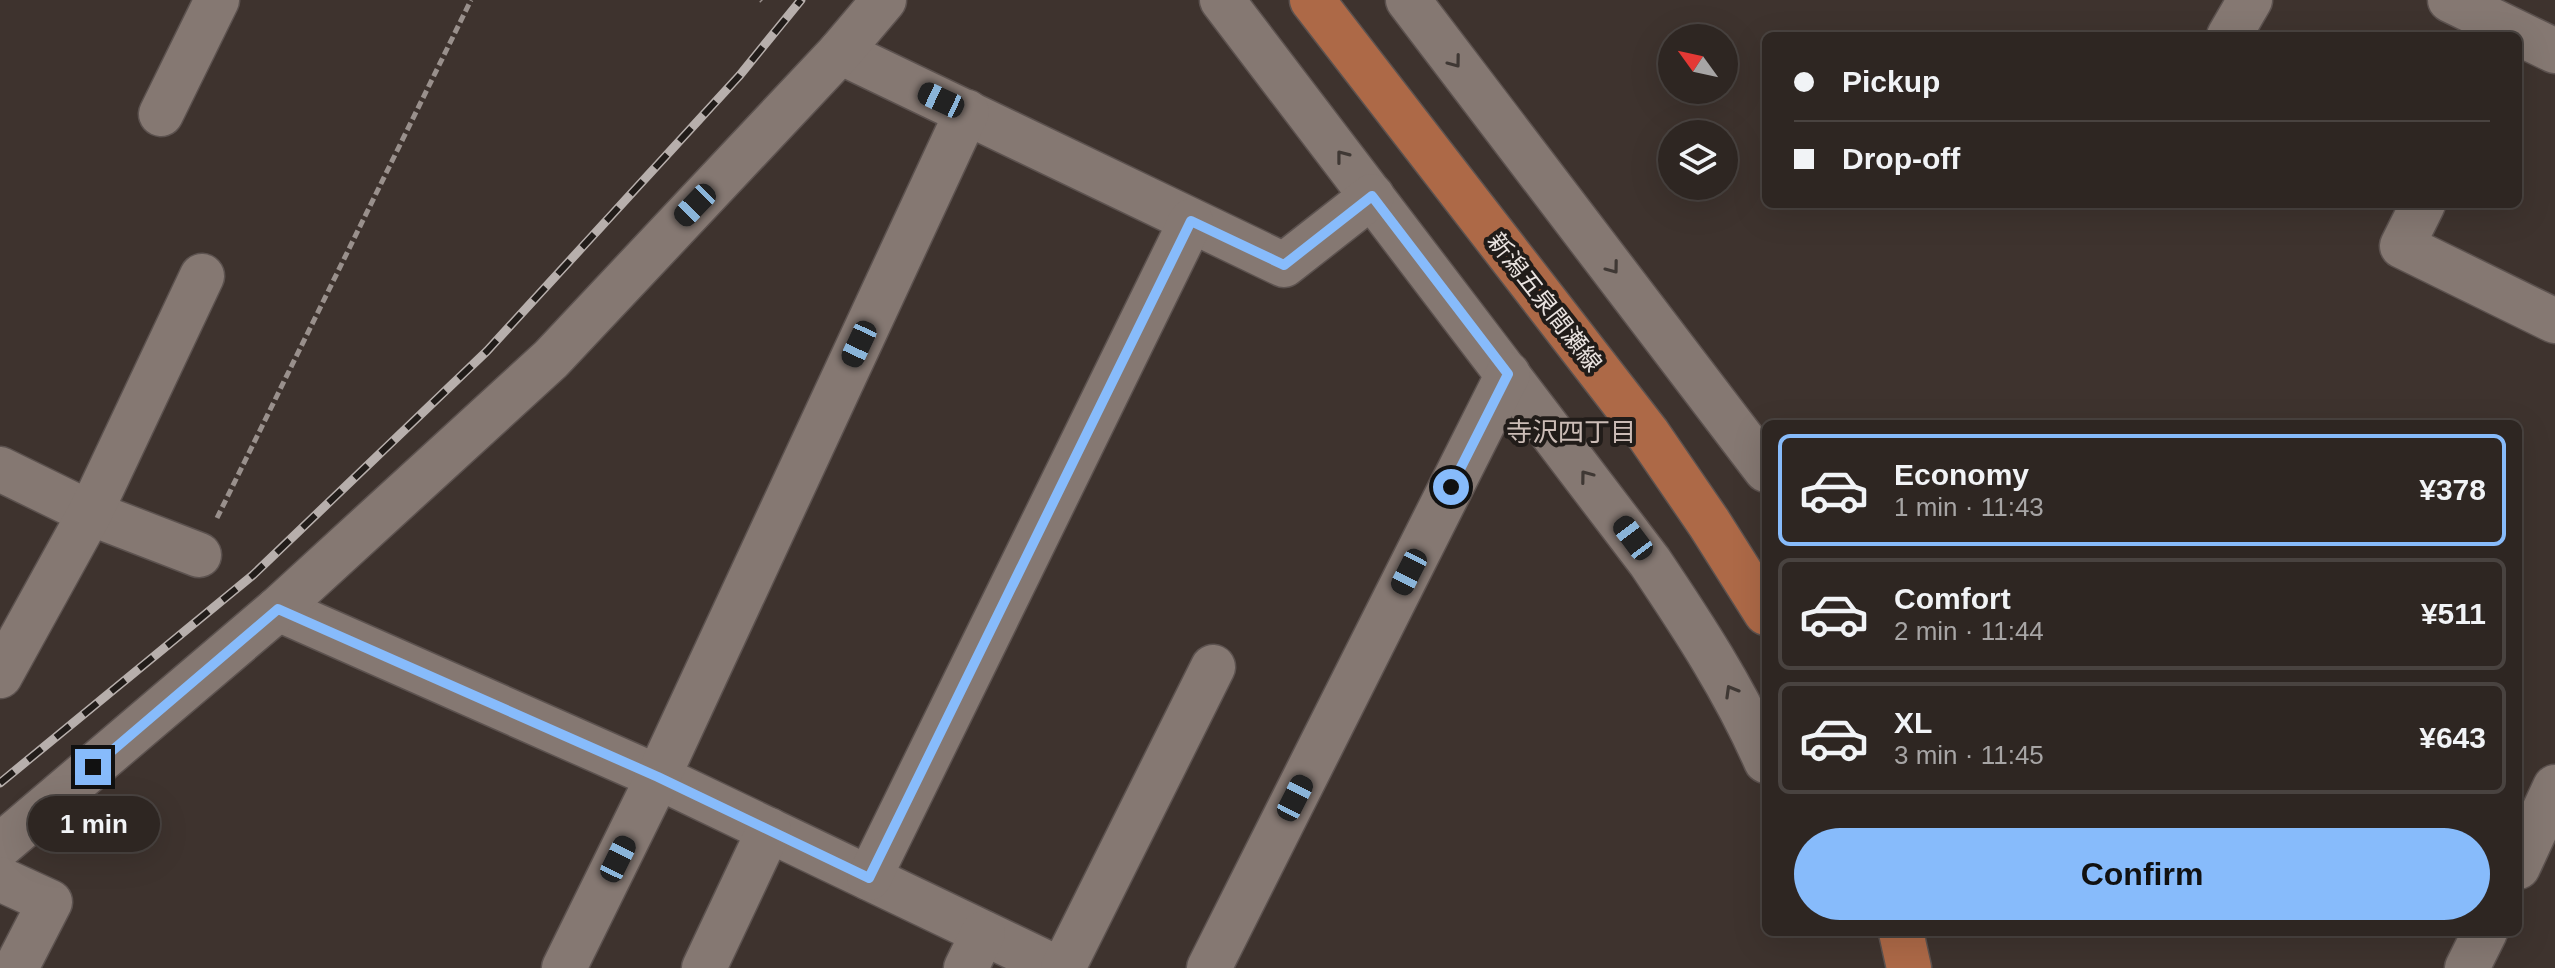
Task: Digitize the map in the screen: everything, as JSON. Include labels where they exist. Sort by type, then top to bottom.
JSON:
[{"type":"main road","name":"新潟五泉間瀬線","points":[[1312,0],[1648,434],[1762,607]]},
{"type":"main road","points":[[1902,936],[1909,968]]},
{"type":"street","points":[[161,114],[217,0]]},
{"type":"street","points":[[0,846],[278,609],[551,359],[840,52],[884,0]]},
{"type":"street","points":[[1222,0],[1650,562],[1688,617],[1749,721],[1762,752]]},
{"type":"street","points":[[1408,0],[1762,465]]},
{"type":"street","points":[[2231,32],[2250,0]]},
{"type":"street","points":[[2450,0],[2507,32]]},
{"type":"street","points":[[2522,38],[2555,51]]},
{"type":"street","points":[[840,52],[1284,265],[1372,196]]},
{"type":"street","points":[[564,968],[658,777],[967,112]]},
{"type":"street","points":[[2421,208],[2402,246],[2555,321]]},
{"type":"street","points":[[869,878],[1191,221]]},
{"type":"street","points":[[0,676],[90,513],[202,276]]},
{"type":"street","points":[[1209,968],[1508,374]]},
{"type":"street","points":[[0,469],[90,513],[199,555]]},
{"type":"street","points":[[278,609],[658,777],[869,878],[975,950],[1060,968],[1213,667]]},
{"type":"street","points":[[2522,857],[2555,787]]},
{"type":"street","points":[[704,968],[769,830]]},
{"type":"street","points":[[0,879],[50,902],[16,968]]},
{"type":"street","points":[[2467,968],[2483,936]]},
{"type":"path","points":[[199,555],[471,0]]},
{"type":"railway","points":[[0,783],[253,575],[487,351],[740,75],[801,0]]},
{"type":"district","name":"寺沢四丁目","points":[[1571,432]]},
{"type":"route","points":[[93,767],[278,609],[658,777],[869,878],[1191,221],[1284,265],[1372,196],[1508,374],[1451,487]]}]
